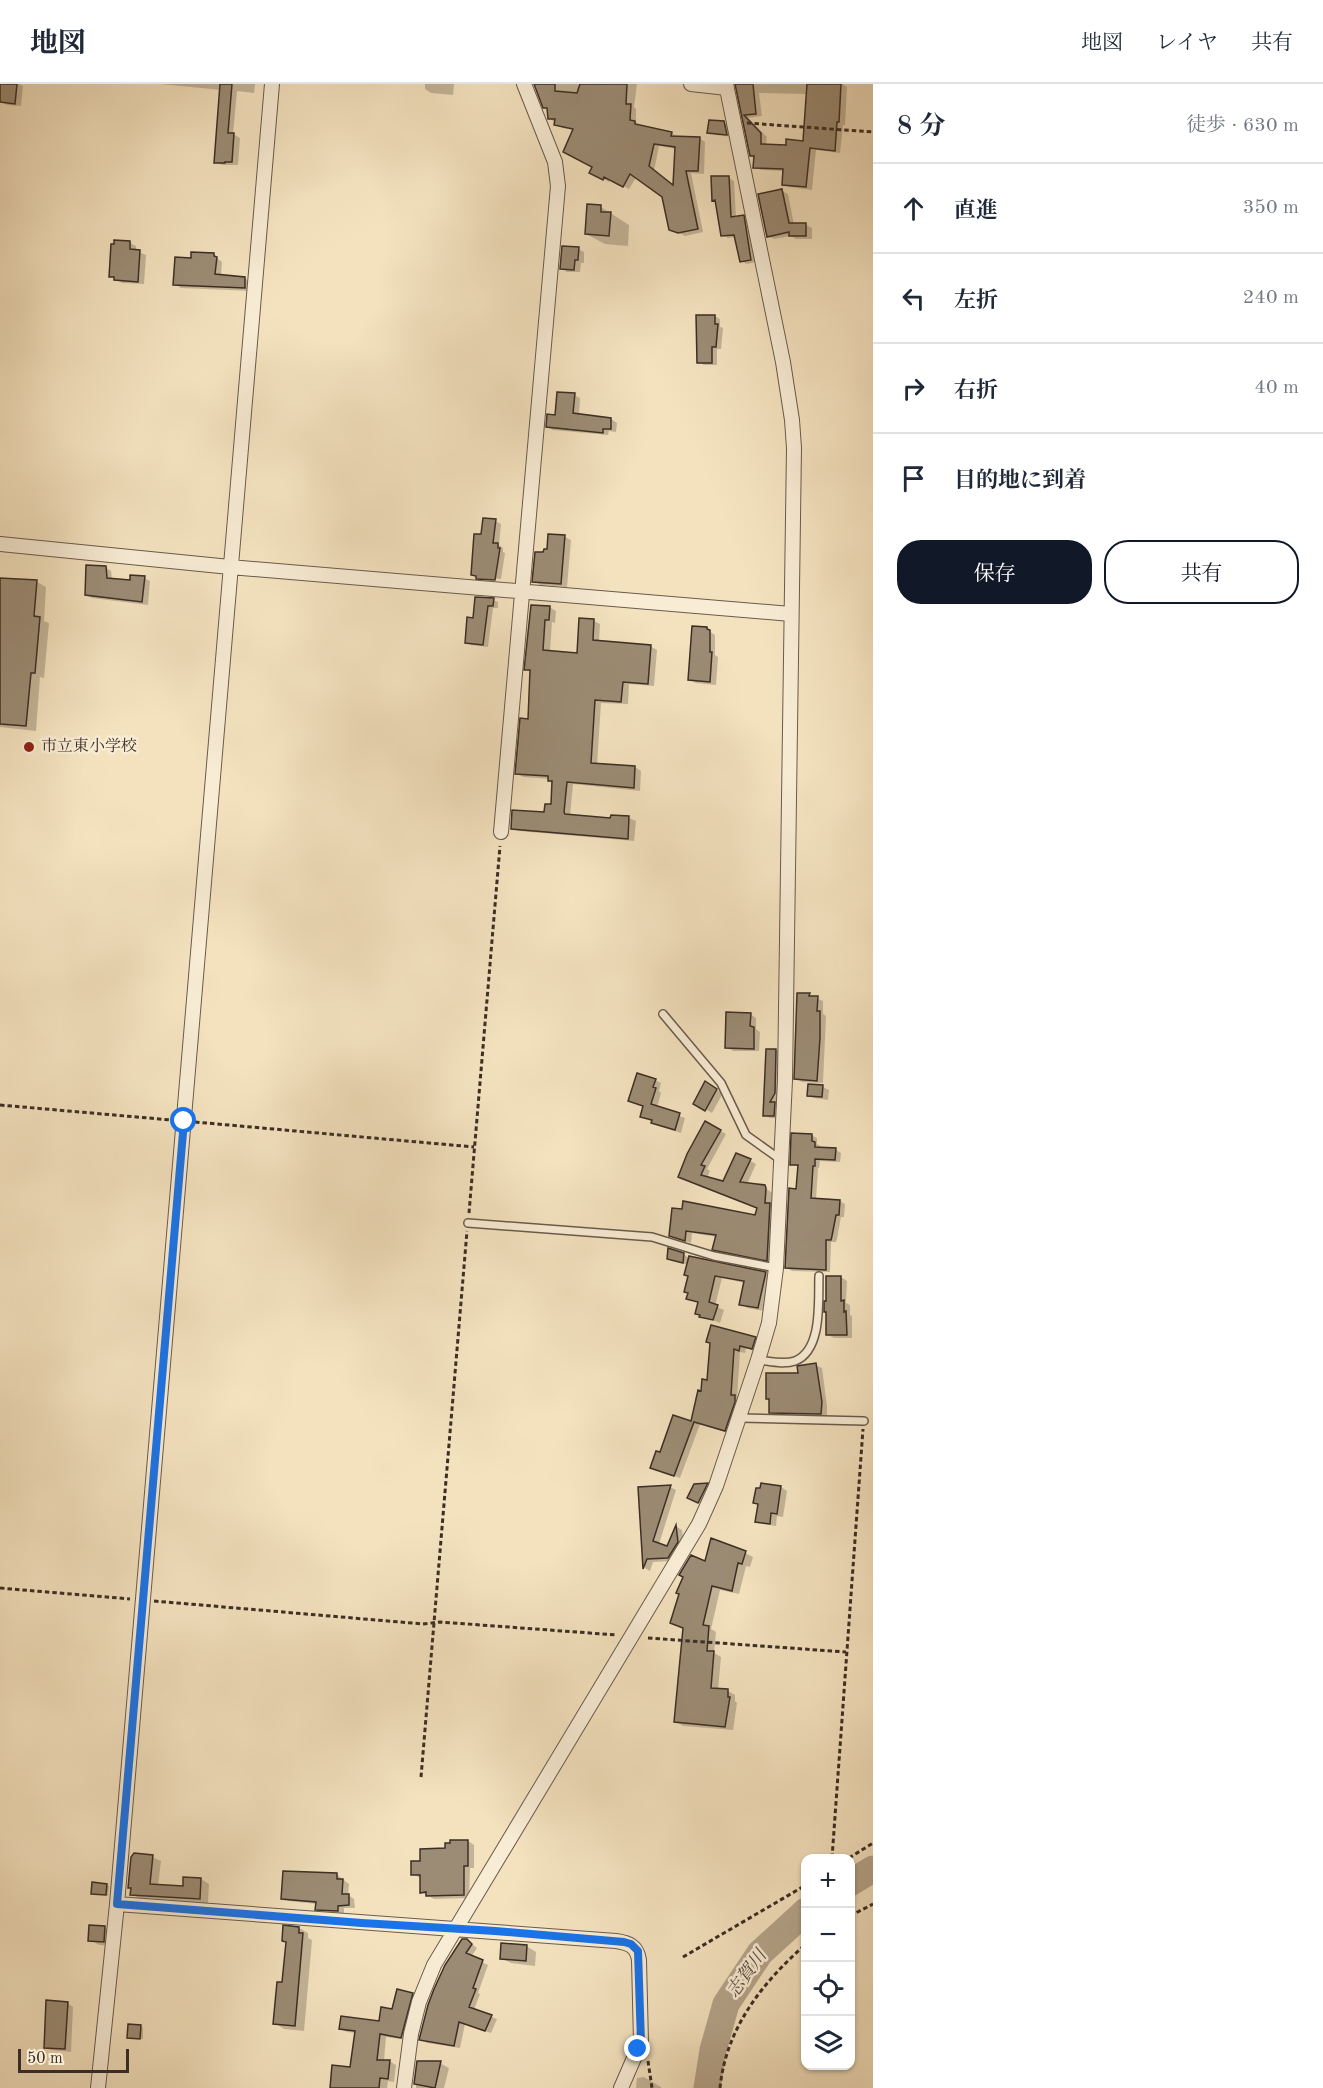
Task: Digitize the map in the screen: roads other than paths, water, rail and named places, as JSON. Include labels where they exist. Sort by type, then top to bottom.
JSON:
[{"type":"street","points":[[98,2088],[117,1904],[272,84]]},
{"type":"street","points":[[501,832],[558,186],[555,162],[524,84]]},
{"type":"street","points":[[404,2088],[411,2034],[419,2002],[434,1965],[699,1524],[716,1486],[740,1418],[769,1323],[776,1268],[785,1080],[794,448],[783,362],[726,86],[691,84]]},
{"type":"street","points":[[0,544],[230,567],[791,614]]},
{"type":"street","points":[[117,1904],[616,1941],[635,1947],[639,1960],[641,2042],[621,2088]]},
{"type":"lane","points":[[663,1014],[721,1083],[746,1135],[782,1160]]},
{"type":"lane","points":[[468,1222],[652,1237],[714,1256],[776,1268]]},
{"type":"lane","points":[[758,1360],[796,1361],[805,1355],[812,1345],[818,1322],[819,1276]]},
{"type":"lane","points":[[740,1418],[864,1421]]},
{"type":"waterway","name":"志賀川","points":[[855,1880],[873,1869]]},
{"type":"waterway","name":"志賀川","points":[[707,2088],[713,2050],[726,2004],[760,1953],[801,1916]]},
{"type":"place","name":"市立東小学校","points":[[29,747]]}]
